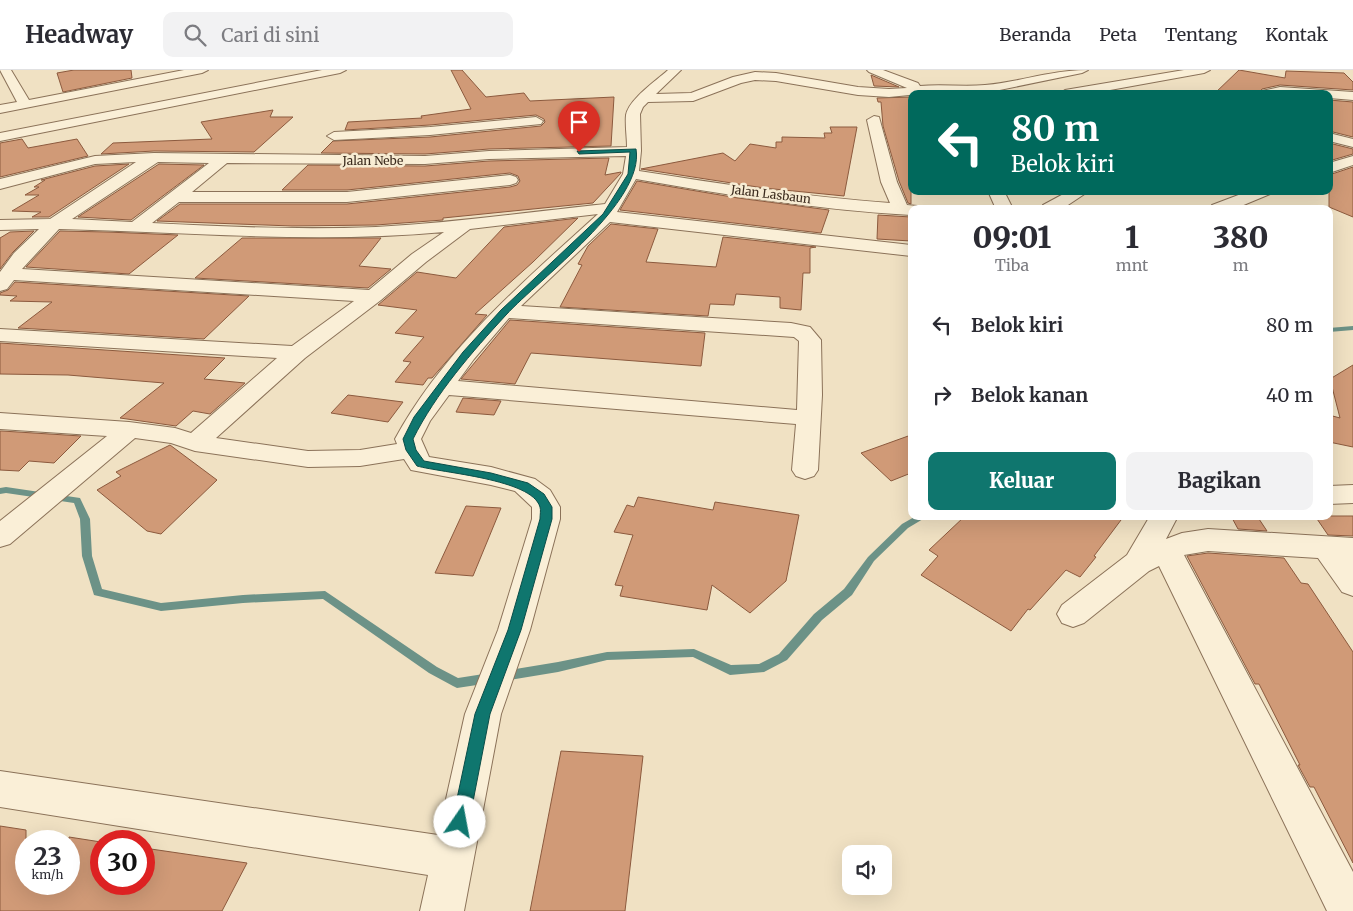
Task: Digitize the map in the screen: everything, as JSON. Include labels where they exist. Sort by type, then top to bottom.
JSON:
[{"type":"street","points":[[5,70],[23,102],[32,104]]},
{"type":"street","points":[[0,110],[161,74],[202,70]]},
{"type":"street","points":[[0,137],[340,70]]},
{"type":"street","points":[[442,911],[483,714],[514,630],[546,519],[546,507],[540,497],[524,485],[491,476],[420,464],[411,450],[408,439],[418,420],[466,354],[504,311],[608,212],[631,174],[634,150],[633,114],[637,105],[675,70]]},
{"type":"street","points":[[981,90],[1082,70]]},
{"type":"street","points":[[1088,90],[1204,70]]},
{"type":"street","points":[[868,84],[874,71],[914,86]]},
{"type":"street","points":[[643,98],[693,98],[737,80],[760,76],[880,93],[908,91]]},
{"type":"street","points":[[937,76],[962,84],[992,80],[992,78],[987,76]]},
{"type":"street","points":[[916,90],[940,88],[996,90]]},
{"type":"street","points":[[880,93],[890,104]]},
{"type":"street","points":[[1333,94],[1353,96]]},
{"type":"street","points":[[334,136],[430,131],[538,120],[524,154],[510,180],[503,207]]},
{"type":"street","points":[[874,120],[889,182],[906,209]]},
{"type":"street","points":[[1333,134],[1353,132]]},
{"type":"street","points":[[1333,136],[1353,143]]},
{"type":"street","name":"Jalan Nebe","points":[[0,184],[86,162],[154,157],[424,160],[634,150]]},
{"type":"street","points":[[4,280],[21,257],[56,222],[154,157]]},
{"type":"street","points":[[136,227],[204,175],[222,158]]},
{"type":"street","points":[[270,197],[305,160]]},
{"type":"street","points":[[1333,167],[1353,160]]},
{"type":"street","name":"Jalan Lasbaun","points":[[631,174],[697,185],[857,206],[906,209]]},
{"type":"street","points":[[176,196],[372,196],[510,180]]},
{"type":"street","points":[[1056,205],[1075,195]]},
{"type":"street","points":[[1228,205],[1254,195]]},
{"type":"street","points":[[195,443],[297,353],[374,296],[419,258],[466,224],[503,207],[608,212],[908,251]]},
{"type":"street","points":[[0,225],[56,222],[136,227],[340,233],[390,231],[466,224]]},
{"type":"street","points":[[4,280],[374,296]]},
{"type":"street","points":[[504,311],[790,329],[802,332],[810,340],[810,395],[805,470]]},
{"type":"street","points":[[0,335],[297,353]]},
{"type":"street","points":[[443,387],[612,403],[807,418]]},
{"type":"street","points":[[0,421],[129,430],[175,436],[195,443],[318,459],[360,458],[411,450]]},
{"type":"street","points":[[6,527],[99,457],[129,430]]},
{"type":"street","points":[[1333,495],[1353,494]]},
{"type":"street","points":[[1073,614],[1156,543],[1182,544],[1208,540],[1340,548],[1353,584]]},
{"type":"street","points":[[1156,543],[1350,911]]},
{"type":"street","points":[[0,789],[453,858]]},
{"type":"building","points":[[74,70],[131,70],[132,78],[63,92],[57,73]]},
{"type":"building","points":[[451,70],[462,70],[486,97],[524,93],[530,101],[614,97],[611,146],[489,149],[425,154],[321,153],[333,141],[430,137],[541,126],[545,122],[544,119],[536,115],[430,125],[345,130],[348,122],[422,118],[421,116],[471,109]]},
{"type":"building","points":[[1239,70],[1285,78],[1286,71],[1344,73],[1353,82],[1353,90],[1280,85],[1261,90],[1218,90]]},
{"type":"building","points":[[871,75],[899,87],[874,86]]},
{"type":"building","points":[[908,97],[908,195],[911,195],[911,204],[908,203],[899,181],[883,126],[881,102],[878,102],[877,98]]},
{"type":"building","points":[[1333,100],[1353,102],[1353,137],[1333,132]]},
{"type":"building","points":[[273,110],[270,117],[293,117],[254,152],[154,151],[101,154],[113,143],[212,139],[201,122]]},
{"type":"building","points":[[830,127],[857,127],[844,196],[764,188],[641,169],[723,153],[735,161],[750,144],[776,148],[776,142],[782,142],[782,137],[825,138],[824,133],[832,133]]},
{"type":"building","points":[[22,139],[28,148],[77,139],[88,156],[0,177],[0,143]]},
{"type":"building","points":[[1333,144],[1353,149],[1353,154],[1333,160]]},
{"type":"building","points":[[609,158],[605,175],[621,173],[593,203],[443,218],[443,220],[376,225],[292,226],[157,221],[180,204],[347,204],[510,187],[517,185],[520,181],[518,176],[510,173],[347,190],[282,190],[308,165],[425,166],[489,161]]},
{"type":"building","points":[[129,164],[49,217],[32,217],[41,212],[12,211],[39,195],[25,195],[39,187],[34,187],[45,180],[41,180],[95,166]]},
{"type":"building","points":[[159,164],[204,165],[131,220],[78,217]]},
{"type":"building","points":[[1353,167],[1353,217],[1333,209],[1333,205],[1329,205],[1329,195],[1333,195],[1333,174]]},
{"type":"building","points":[[637,181],[738,198],[829,210],[821,233],[620,210]]},
{"type":"building","points":[[878,215],[908,217],[908,241],[877,239]]},
{"type":"building","points":[[578,218],[533,262],[475,314],[487,315],[432,378],[428,378],[423,385],[395,382],[411,362],[403,361],[424,337],[395,333],[417,310],[378,305],[417,272],[456,278],[504,227]]},
{"type":"building","points":[[611,224],[658,229],[646,262],[716,267],[723,237],[816,247],[810,248],[810,273],[803,273],[801,310],[780,308],[780,297],[736,294],[734,305],[710,304],[708,316],[560,307],[582,265],[578,264],[588,246]]},
{"type":"building","points":[[34,231],[13,252],[0,269],[0,238],[10,232]]},
{"type":"building","points":[[60,231],[178,235],[129,274],[26,267]]},
{"type":"building","points":[[242,238],[381,238],[359,266],[391,269],[368,288],[195,278]]},
{"type":"building","points":[[15,282],[249,296],[204,339],[18,328],[52,302],[10,301],[17,296],[0,295],[0,293],[8,290]]},
{"type":"building","points":[[510,320],[705,333],[701,366],[531,353],[515,384],[461,379]]},
{"type":"building","points":[[0,343],[225,358],[204,379],[245,383],[210,414],[193,411],[176,426],[120,418],[164,383],[68,375],[0,374]]},
{"type":"building","points":[[1353,365],[1353,447],[1333,443],[1333,416],[1340,418],[1333,391],[1333,377]]},
{"type":"building","points":[[348,395],[403,402],[388,422],[331,413]]},
{"type":"building","points":[[463,398],[501,401],[494,415],[456,412]]},
{"type":"building","points":[[0,431],[81,436],[54,463],[29,461],[19,471],[0,470]]},
{"type":"building","points":[[908,436],[908,474],[891,481],[861,453]]},
{"type":"building","points":[[170,445],[217,480],[161,534],[147,531],[97,490],[121,476],[116,472]]},
{"type":"building","points":[[638,497],[713,510],[715,502],[799,515],[786,581],[750,613],[712,585],[707,610],[620,596],[623,586],[615,585],[633,535],[614,532],[627,505],[634,507]]},
{"type":"building","points":[[466,506],[501,508],[473,576],[435,573]]},
{"type":"building","points":[[1333,516],[1353,516],[1353,536],[1328,535],[1318,520],[1333,520]]},
{"type":"building","points":[[961,520],[1121,520],[1080,577],[1066,570],[1030,610],[1028,609],[1011,631],[921,575],[938,556],[929,550]]},
{"type":"building","points":[[1233,520],[1260,520],[1267,531],[1238,529]]},
{"type":"building","points":[[1208,553],[1284,558],[1301,583],[1308,584],[1353,652],[1353,863],[1314,787],[1310,787],[1298,765],[1300,765],[1259,684],[1255,684],[1187,556]]},
{"type":"building","points":[[561,751],[643,756],[625,911],[530,911]]},
{"type":"building","points":[[0,826],[26,830],[15,830],[15,895],[80,895],[80,839],[90,840],[90,895],[155,895],[155,850],[247,863],[222,911],[0,911]]},
{"type":"waterway","points":[[1333,330],[1353,328]]},
{"type":"waterway","points":[[0,491],[6,490],[77,500],[85,519],[87,556],[98,592],[161,607],[243,599],[325,595],[433,670],[457,683],[490,678]]},
{"type":"waterway","points":[[503,676],[558,667],[607,656],[694,653],[730,670],[760,669],[783,657],[818,617],[848,592],[871,559],[905,526],[916,520]]},
{"type":"route","points":[[460,822],[483,714],[514,630],[546,519],[546,507],[540,497],[524,485],[491,476],[420,464],[411,450],[408,439],[418,420],[466,354],[504,311],[606,216],[631,174],[634,150],[579,152]]}]
